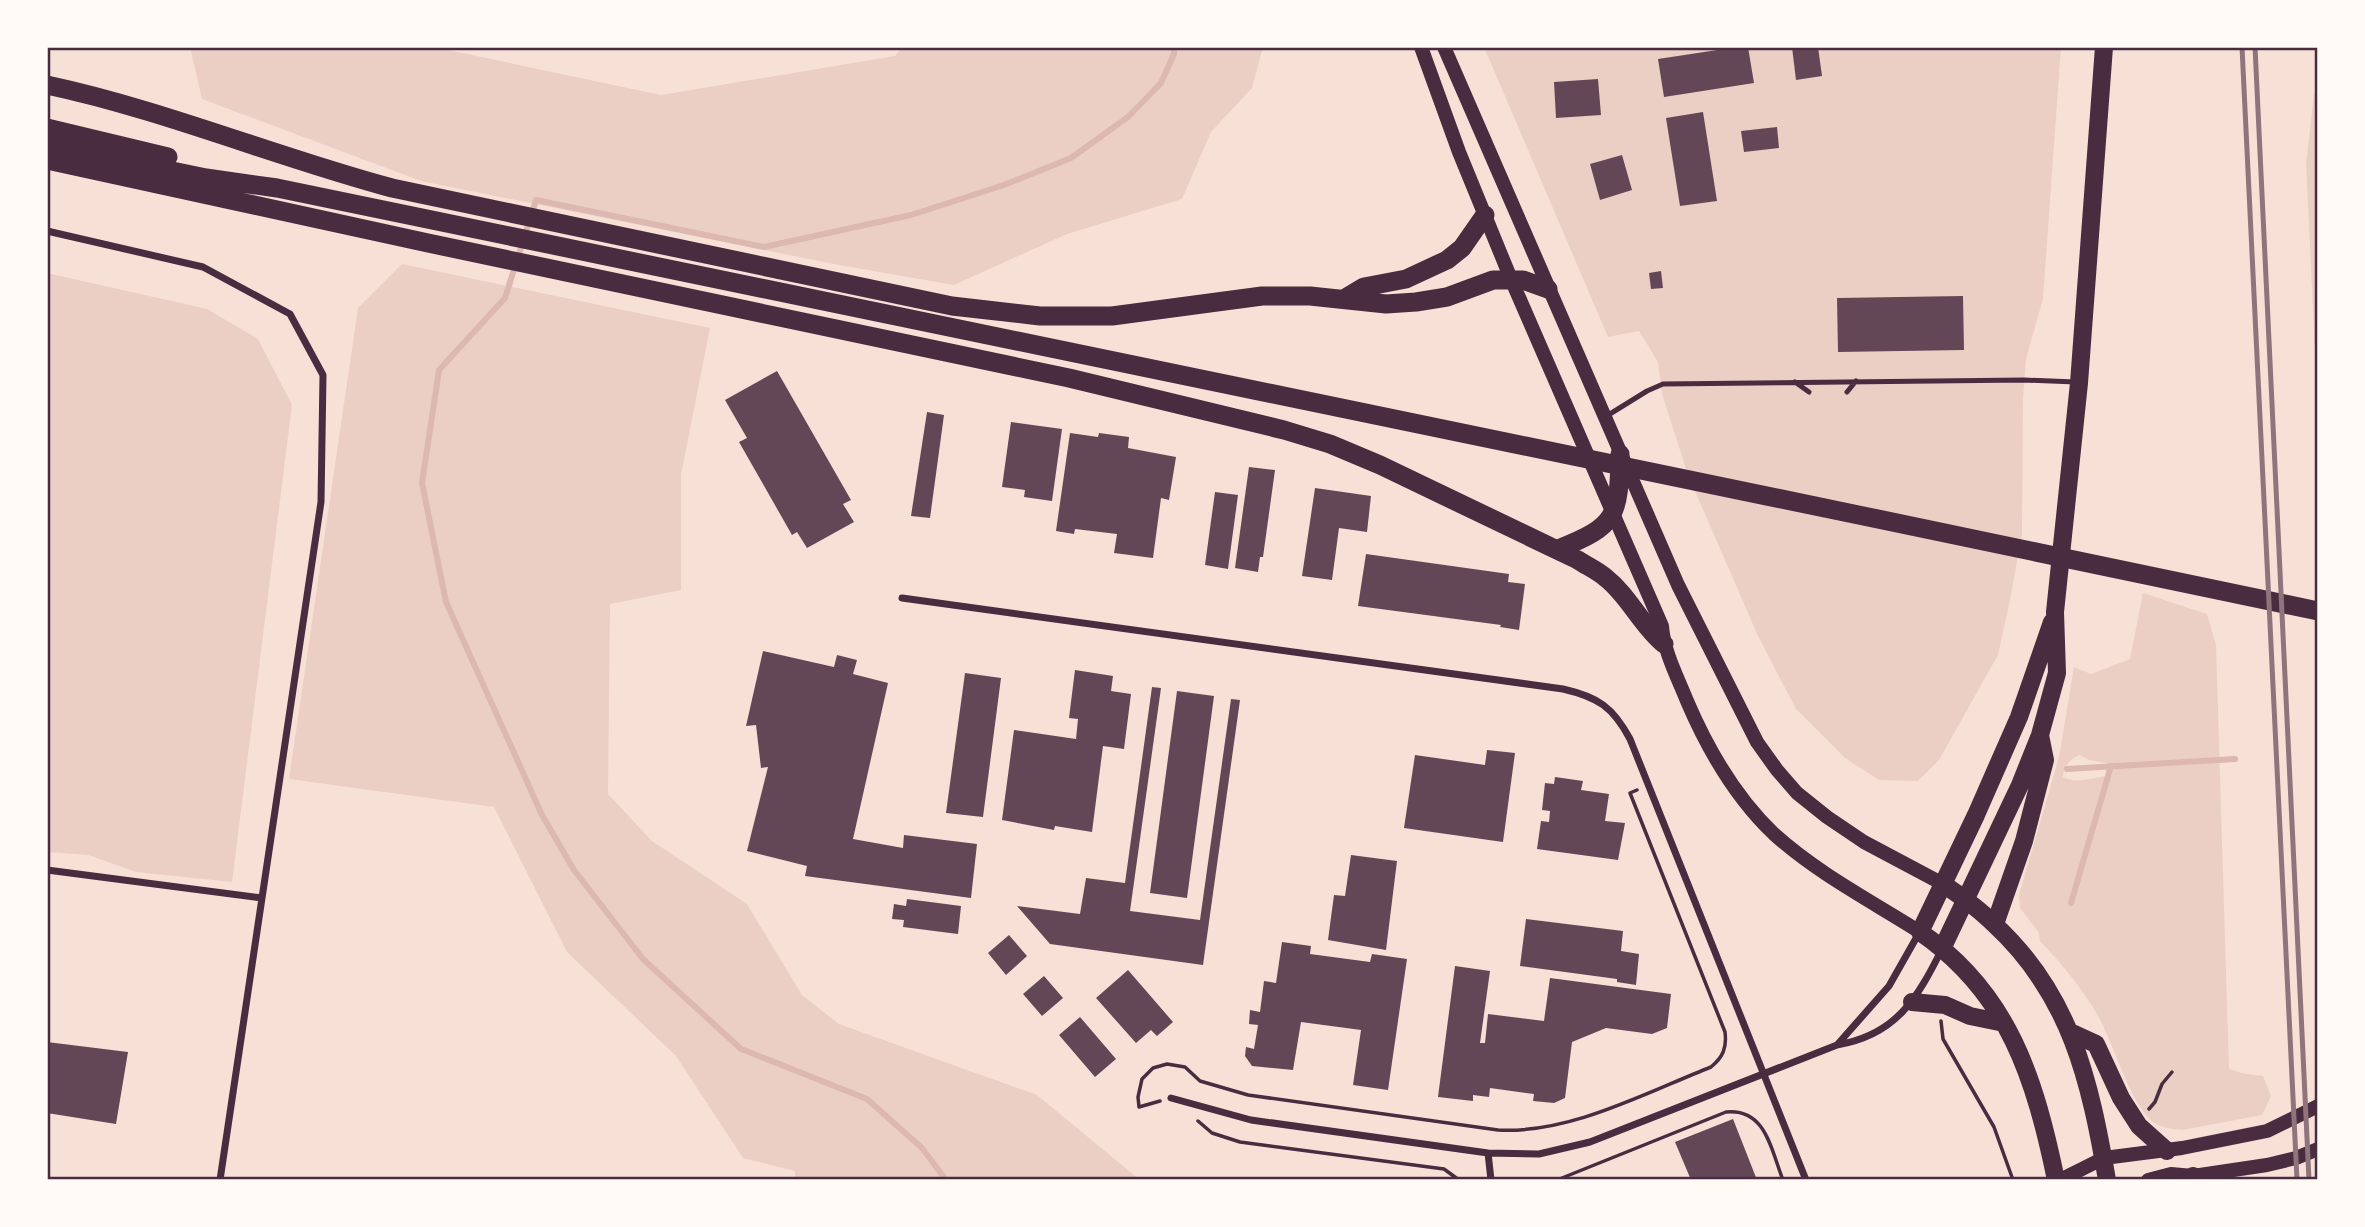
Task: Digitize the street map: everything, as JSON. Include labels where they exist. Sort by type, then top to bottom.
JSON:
[{"type":"highway","points":[[47,85],[143,110],[392,188],[952,306],[1001,313],[1074,317],[1152,312],[1262,296],[1310,296],[1387,304],[1416,303],[1447,297],[1493,280],[1511,279],[1534,283],[1548,289]]},
{"type":"highway","points":[[47,128],[210,167],[276,188]]},
{"type":"highway","points":[[47,145],[206,178],[276,188],[2318,611]]},
{"type":"highway","points":[[47,160],[903,342],[1284,430],[1330,444],[1380,464],[1558,549],[1607,578],[1649,632],[1664,645]]},
{"type":"highway","points":[[1344,299],[1364,286],[1406,279],[1447,260],[1462,248],[1485,215]]},
{"type":"highway","points":[[1558,549],[1584,540],[1601,529],[1613,513],[1619,484],[1620,454]]},
{"type":"main road","points":[[1421,47],[1511,279],[1662,626],[1664,645],[1707,745],[1745,803],[1774,833],[1839,882],[1920,932],[1942,949],[1983,992],[2004,1023],[2035,1089],[2058,1180],[2104,1158],[2167,1150],[2267,1131],[2318,1106]]},
{"type":"main road","points":[[1444,47],[1678,585],[1757,743],[1797,793],[1846,832],[1944,884],[1995,924],[2039,975],[2072,1033],[2082,1063],[2107,1180]]},
{"type":"main road","points":[[1942,949],[2020,785],[2040,735],[2057,673],[2055,612],[2079,383],[2104,47]]},
{"type":"main road","points":[[1920,932],[2019,717],[2055,612]]},
{"type":"main road","points":[[1995,924],[2024,841],[2045,760],[2040,735]]},
{"type":"main road","points":[[1912,1002],[1945,1005],[1970,1016],[2004,1023]]},
{"type":"main road","points":[[2072,1033],[2096,1044],[2121,1098],[2139,1126],[2167,1150]]},
{"type":"main road","points":[[2148,1180],[2171,1174],[2191,1178],[2267,1166],[2318,1149]]},
{"type":"street","points":[[47,231],[204,267],[290,314],[323,374],[321,502],[220,1180]]},
{"type":"street","points":[[902,598],[1563,689],[1599,701],[1622,724],[1806,1180]]},
{"type":"street","points":[[47,870],[262,898]]},
{"type":"street","points":[[1837,1045],[1889,986],[1920,932]]},
{"type":"street","points":[[1171,1098],[1251,1120],[1488,1153],[1539,1154],[1562,1150],[1590,1142],[1837,1045],[1859,1041],[1877,1032],[1912,1002],[1942,949]]},
{"type":"street","points":[[1488,1153],[1491,1180]]},
{"type":"lane","points":[[1604,418],[1663,384],[2030,380],[2079,383]]},
{"type":"lane","points":[[1847,393],[1856,381]]},
{"type":"lane","points":[[1795,382],[1809,392]]},
{"type":"path","points":[[1459,1180],[1444,1170],[1240,1142],[1212,1133],[1171,1098],[1139,1107],[1139,1087],[1142,1079],[1153,1068],[1167,1064],[1185,1067],[1200,1081],[1248,1095],[1498,1130],[1534,1130],[1591,1115],[1711,1067],[1724,1053],[1725,1032],[1630,793],[1648,785]]},
{"type":"path","points":[[1942,1019],[1940,1028],[1943,1039],[1994,1127],[2013,1180]]},
{"type":"path","points":[[2144,1112],[2151,1108],[2158,1091],[2172,1072]]},
{"type":"path","points":[[1557,1180],[1726,1112],[1735,1111],[1752,1116],[1762,1127],[1783,1180]]},
{"type":"shaded area","points":[[190,47],[434,47],[661,95],[895,56],[902,47],[1263,47],[1252,88],[1211,132],[1182,199],[1067,234],[954,285],[839,265],[421,181],[202,99]]},
{"type":"shaded area","points":[[1484,47],[2061,47],[2043,299],[2026,359],[2022,534],[2010,600],[1998,655],[1939,760],[1918,781],[1879,780],[1845,758],[1796,709],[1758,636],[1688,475],[1662,394],[1658,362],[1639,331],[1608,337]]},
{"type":"shaded area","points":[[2314,94],[2318,98],[2318,416],[2306,163]]},
{"type":"shaded area","points":[[402,264],[710,328],[681,475],[681,590],[610,604],[608,794],[652,841],[747,904],[802,995],[839,1024],[1037,1095],[1140,1180],[795,1180],[795,1171],[743,1158],[676,1056],[567,952],[494,807],[289,779],[358,308]]},
{"type":"shaded area","points":[[47,273],[207,309],[258,339],[292,405],[232,882],[136,872],[88,855],[47,852]]},
{"type":"shaded area","points":[[2143,593],[2207,614],[2216,645],[2229,1069],[2263,1076],[2271,1096],[2262,1115],[2182,1130],[2154,1123],[2136,1100],[2091,1004],[2040,941],[2039,933],[2020,908],[2019,895],[2059,757],[2074,667],[2091,674],[2130,659]],"holes":[[[2080,755],[2089,760],[2106,763],[2106,776],[2079,780],[2063,777],[2066,766],[2074,758]]]},
{"type":"building","points":[[1748,47],[1754,83],[1664,97],[1658,59]]},
{"type":"building","points":[[1792,47],[1818,47],[1822,76],[1796,80]]},
{"type":"building","points":[[1598,79],[1601,115],[1556,118],[1554,82]]},
{"type":"building","points":[[1703,112],[1717,201],[1680,206],[1666,118]]},
{"type":"building","points":[[1777,127],[1779,148],[1744,152],[1741,131]]},
{"type":"building","points":[[1622,155],[1632,190],[1600,200],[1590,164]]},
{"type":"building","points":[[1661,271],[1663,288],[1651,289],[1649,273]]},
{"type":"building","points":[[1963,296],[1964,350],[1838,352],[1837,298]]},
{"type":"building","points":[[777,371],[851,500],[843,504],[854,522],[807,548],[797,532],[792,535],[739,442],[747,438],[725,400]]},
{"type":"building","points":[[927,412],[944,415],[930,518],[911,516]]},
{"type":"building","points":[[1011,422],[1062,429],[1052,501],[1024,497],[1025,490],[1002,487]]},
{"type":"building","points":[[1070,433],[1129,437],[1128,448],[1176,457],[1169,500],[1161,498],[1153,558],[1114,553],[1117,534],[1075,529],[1074,534],[1056,531]]},
{"type":"building","points":[[1249,467],[1275,470],[1263,557],[1260,557],[1258,572],[1235,568]]},
{"type":"building","points":[[1315,488],[1371,496],[1367,532],[1339,528],[1332,580],[1302,576]]},
{"type":"building","points":[[1215,492],[1238,495],[1228,569],[1205,565]]},
{"type":"building","points":[[1366,554],[1509,574],[1508,582],[1525,584],[1519,630],[1500,627],[1501,625],[1358,606]]},
{"type":"building","points":[[763,651],[834,667],[837,655],[857,660],[853,674],[888,683],[853,839],[903,848],[904,835],[977,844],[971,898],[805,876],[807,866],[747,851],[768,767],[761,768],[756,725],[746,726]]},
{"type":"building","points":[[1075,670],[1113,676],[1111,691],[1131,694],[1124,749],[1103,746],[1092,832],[1055,826],[1054,830],[1002,820],[1014,730],[1076,739],[1078,719],[1069,718]]},
{"type":"building","points":[[965,673],[1001,678],[983,817],[946,813]]},
{"type":"building","points":[[1152,687],[1161,688],[1130,911],[1200,920],[1231,699],[1240,700],[1203,965],[1050,944],[1017,906],[1080,914],[1086,878],[1125,883]]},
{"type":"building","points":[[1177,691],[1214,696],[1187,898],[1150,893]]},
{"type":"building","points":[[1487,750],[1515,753],[1503,842],[1404,828],[1415,755],[1485,765]]},
{"type":"building","points":[[1555,777],[1583,781],[1581,790],[1609,794],[1605,821],[1625,823],[1618,860],[1537,849],[1541,821],[1549,822],[1550,811],[1542,810],[1545,783],[1554,784]]},
{"type":"building","points":[[1351,855],[1397,861],[1386,950],[1328,940],[1334,895],[1345,896]]},
{"type":"building","points":[[907,899],[961,906],[958,934],[903,927],[904,920],[892,919],[894,904],[906,906]]},
{"type":"building","points":[[1526,919],[1623,931],[1621,951],[1639,954],[1636,985],[1617,982],[1617,979],[1520,966]]},
{"type":"building","points":[[1009,935],[1027,956],[1006,975],[988,953]]},
{"type":"building","points":[[1282,942],[1311,946],[1310,954],[1370,962],[1372,954],[1407,959],[1388,1090],[1353,1085],[1361,1030],[1301,1022],[1293,1070],[1252,1066],[1245,1056],[1246,1047],[1254,1049],[1258,1025],[1249,1024],[1250,1010],[1260,1012],[1264,981],[1276,983]]},
{"type":"building","points":[[1455,966],[1490,971],[1480,1043],[1485,1043],[1488,1014],[1544,1021],[1550,978],[1671,994],[1667,1028],[1652,1034],[1606,1028],[1572,1042],[1565,1098],[1554,1103],[1533,1101],[1534,1094],[1490,1088],[1489,1097],[1473,1095],[1473,1101],[1438,1097]]},
{"type":"building","points":[[1128,970],[1173,1022],[1157,1036],[1151,1030],[1136,1043],[1096,998]]},
{"type":"building","points":[[1044,976],[1063,998],[1042,1016],[1023,994]]},
{"type":"building","points":[[1080,1017],[1116,1059],[1095,1077],[1059,1035]]},
{"type":"building","points":[[47,1042],[128,1052],[116,1124],[47,1113]]},
{"type":"building","points":[[1733,1119],[1757,1180],[1691,1180],[1675,1142]]},
{"type":"waterway","points":[[946,1180],[922,1148],[867,1099],[741,1049],[643,959],[574,870],[542,815],[446,602],[422,483],[439,370],[505,298],[536,200],[764,247],[911,215],[1004,185],[1071,158],[1128,117],[1161,83],[1174,54],[1174,47]]},
{"type":"waterway","points":[[2067,769],[2235,759]]},
{"type":"waterway","points":[[2071,903],[2111,766]]},
{"type":"railway","points":[[2242,47],[2297,1180]]},
{"type":"railway","points":[[2255,47],[2309,1180]]}]
